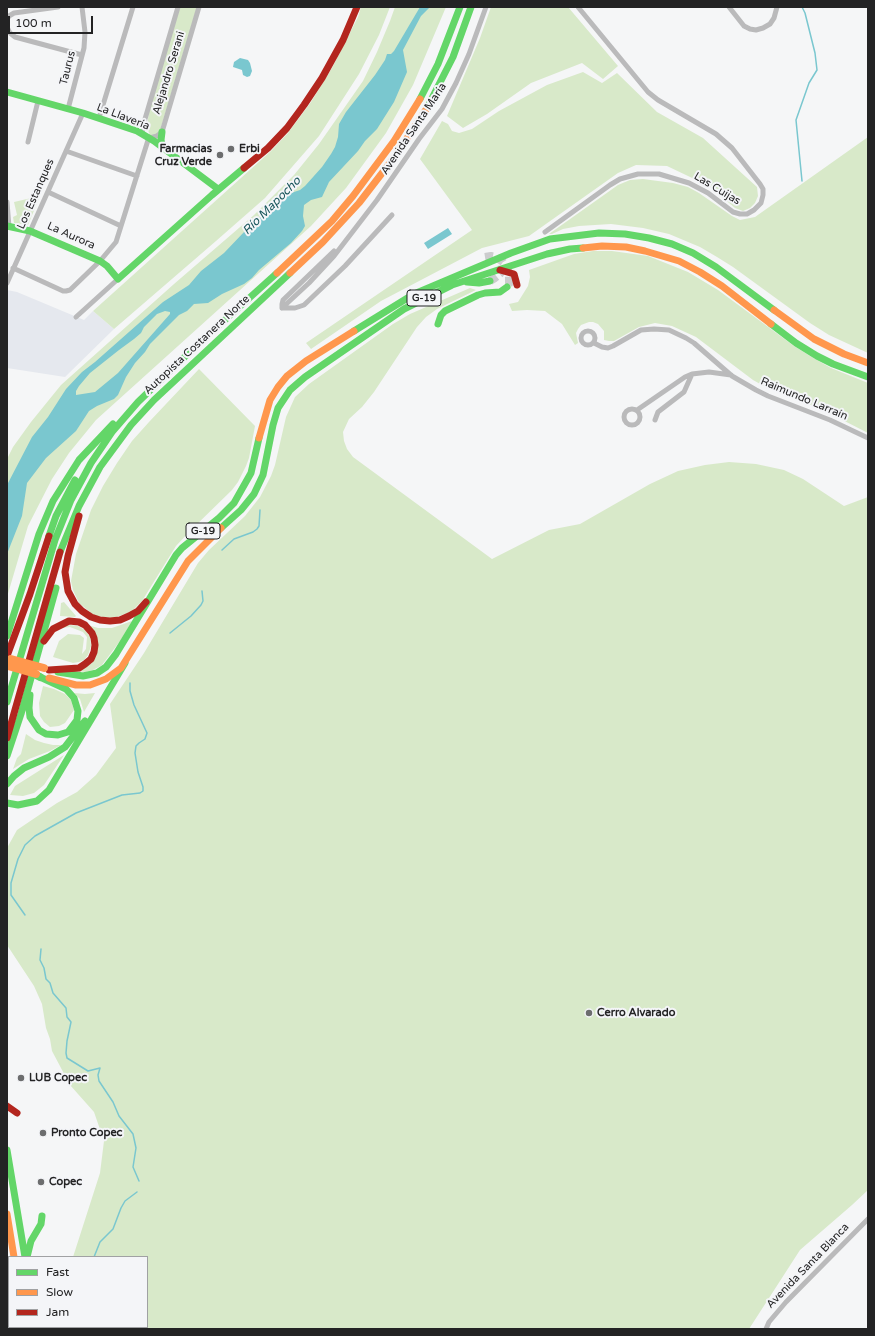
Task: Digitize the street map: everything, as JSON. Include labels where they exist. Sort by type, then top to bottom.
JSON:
[{"type":"main road","points":[[118,279],[218,189],[278,138],[296,117],[313,92],[334,57],[357,7]]},
{"type":"main road","name":"Autopista Costanera Norte","points":[[7,702],[55,540],[71,500],[91,463],[112,432],[138,402],[196,346],[311,242],[332,221],[353,196],[394,141],[419,102],[438,64],[460,7]]},
{"type":"main road","name":"Autopista Costanera Norte","points":[[7,738],[54,570],[67,532],[87,489],[100,467],[131,425],[154,400],[324,242],[359,203],[400,149],[429,105],[453,56],[471,7]]},
{"type":"main road","name":"La Llavería","points":[[7,92],[99,118],[147,136],[218,189]]},
{"type":"main road","points":[[162,132],[161,140],[164,148]]},
{"type":"main road","name":"La Aurora","points":[[8,226],[30,231],[100,261],[107,266],[118,279]]},
{"type":"main road","name":"G-19","points":[[44,673],[78,676],[93,675],[106,667],[116,654],[169,565],[182,548],[227,510],[240,495],[248,482],[253,467],[268,404],[286,376],[306,361],[405,299],[456,275],[525,247],[563,236],[599,233],[625,234],[672,244],[704,259],[728,274],[814,339],[844,354],[868,363]]},
{"type":"main road","name":"G-19","points":[[8,661],[71,684],[90,685],[106,679],[117,671],[125,663],[188,561],[205,542],[242,510],[254,494],[263,475],[278,408],[290,390],[305,377],[404,309],[431,295],[462,282],[547,254],[570,249],[602,246],[635,249],[668,257],[711,278],[796,343],[816,356],[868,377]]},
{"type":"main road","points":[[456,275],[471,264],[485,257]]},
{"type":"main road","points":[[500,270],[512,273],[515,277],[517,285],[523,262]]},
{"type":"main road","points":[[462,282],[479,283],[490,281]]},
{"type":"main road","points":[[438,324],[441,315],[445,311],[478,295],[500,292],[507,287]]},
{"type":"main road","points":[[7,636],[40,529],[61,487],[74,467],[88,450],[118,419],[138,402]]},
{"type":"main road","points":[[38,651],[48,633],[64,622],[73,621],[82,623],[92,633],[95,642],[95,649],[91,659],[79,668],[30,676],[8,661],[62,503],[74,482],[91,463]]},
{"type":"main road","points":[[87,489],[66,566],[65,579],[69,596],[82,611],[95,619],[105,621],[115,621],[129,616],[146,602]]},
{"type":"main road","points":[[7,756],[15,735],[60,571],[67,532]]},
{"type":"main road","points":[[7,803],[18,805],[37,801],[52,787],[125,663]]},
{"type":"main road","points":[[30,676],[29,708],[36,728],[50,736],[61,735],[71,729],[77,720],[78,711],[76,702],[66,689],[44,673]]},
{"type":"main road","points":[[7,784],[24,768],[50,757],[65,748],[102,695],[119,674]]},
{"type":"main road","points":[[7,1106],[17,1113]]},
{"type":"main road","points":[[7,1150],[26,1256]]},
{"type":"main road","points":[[7,1214],[14,1256]]},
{"type":"main road","points":[[26,1256],[31,1241],[41,1224],[42,1216]]},
{"type":"street","points":[[7,19],[14,13],[58,7]]},
{"type":"street","name":"Taurus","points":[[68,109],[82,55],[85,32],[82,7]]},
{"type":"street","points":[[130,7],[131,14]]},
{"type":"street","points":[[99,118],[133,7]]},
{"type":"street","points":[[13,268],[66,291],[70,290],[114,246],[137,176],[147,136],[145,119],[178,7]]},
{"type":"street","name":"Alejandro Serani","points":[[147,136],[157,136],[162,132],[199,7]]},
{"type":"street","name":"Avenida Santa María","points":[[392,215],[345,266],[304,305],[295,308],[282,308],[283,300],[318,268],[353,231],[377,200],[447,101],[469,54],[486,7]]},
{"type":"street","name":"Las Cuijas","points":[[545,232],[610,185],[620,179],[638,174],[659,174],[682,180],[702,189],[730,210],[740,214],[747,214],[754,210],[761,203],[763,195],[762,186],[732,148],[716,134],[658,100],[648,92],[578,7]]},
{"type":"street","points":[[729,7],[744,26],[756,30],[770,24],[774,18],[777,7]]},
{"type":"street","points":[[7,27],[10,33],[18,38],[82,55]]},
{"type":"street","points":[[28,142],[38,101]]},
{"type":"street","name":"Los Estanques","points":[[7,283],[83,113]]},
{"type":"street","points":[[66,151],[137,176]]},
{"type":"street","points":[[48,192],[121,226]]},
{"type":"street","points":[[7,202],[8,226]]},
{"type":"street","points":[[76,317],[118,279]]},
{"type":"street","name":"Raimundo Larraín","points":[[594,343],[608,348],[641,330],[669,330],[694,343],[732,376],[768,396],[830,420],[868,438]]},
{"type":"street","name":"Raimundo Larraín","points":[[638,410],[685,376],[709,372],[732,376]]},
{"type":"street","points":[[655,420],[658,412],[684,392],[692,374]]},
{"type":"street","name":"Avenida Santa Blanca","points":[[766,1329],[769,1322],[786,1302],[868,1219]]},
{"type":"shaded area","points":[[7,290],[17,292],[84,320],[93,311],[114,329],[65,377],[7,368]]},
{"type":"green space","points":[[179,7],[197,7],[159,134],[154,137],[150,135],[147,128],[149,110]]},
{"type":"green space","points":[[361,7],[390,7],[379,35],[359,74],[319,136],[265,198],[114,329],[93,311],[271,151],[288,133],[311,102],[332,68],[358,17]]},
{"type":"green space","points":[[395,7],[446,7],[413,85],[386,133],[346,188],[311,226],[96,420],[69,453],[52,479],[28,526],[7,597],[7,459],[13,447],[61,385],[254,215],[294,175],[319,144],[363,81],[377,52]]},
{"type":"green space","points":[[491,7],[568,7],[618,66],[603,79],[582,63],[531,83],[487,114],[463,128],[447,116],[480,38]]},
{"type":"green space","points":[[583,72],[602,83],[617,73],[657,112],[703,138],[757,187],[758,196],[755,203],[750,208],[743,211],[735,208],[709,186],[667,166],[636,165],[618,173],[529,236],[482,248],[381,301],[311,349],[306,343],[472,230],[420,159],[442,121],[448,124],[452,131],[459,133],[472,129],[499,111],[547,85]]},
{"type":"green space","points":[[868,137],[868,353],[829,335],[810,323],[717,257],[700,247],[669,234],[643,228],[611,224],[579,226],[563,229],[549,234],[618,185],[630,180],[643,179],[673,183],[688,187],[740,220],[755,217]]},
{"type":"green space","points":[[40,196],[28,225],[14,223],[13,217],[17,215],[14,202]]},
{"type":"green space","points":[[593,251],[612,251],[648,256],[688,272],[718,290],[794,346],[815,359],[831,368],[868,383],[868,433],[823,410],[762,385],[753,380],[696,337],[672,326],[655,323],[639,327],[614,341],[609,341],[604,340],[604,331],[598,324],[589,322],[581,325],[578,329],[576,333],[578,343],[575,345],[562,324],[545,311],[512,311],[509,304],[518,302],[528,286],[530,277],[529,270],[574,254]]},
{"type":"green space","points":[[470,288],[476,290],[437,309],[426,317],[417,327],[374,392],[362,407],[349,419],[343,432],[344,441],[347,449],[353,457],[492,559],[549,530],[580,524],[650,484],[678,471],[705,465],[729,462],[756,464],[784,470],[803,479],[844,506],[868,497],[868,1190],[800,1250],[749,1329],[57,1329],[148,1328],[148,1256],[73,1256],[100,1173],[104,1141],[94,1112],[70,1085],[52,1051],[42,1004],[34,986],[7,945],[7,848],[17,830],[57,803],[77,792],[96,775],[116,748],[110,704],[144,653],[198,563],[209,550],[245,516],[260,497],[275,465],[286,417],[295,397],[309,384],[393,324],[410,314]]},
{"type":"green space","points":[[199,369],[255,426],[246,466],[232,490],[176,546],[142,601],[131,612],[113,618],[95,616],[79,603],[71,581],[76,554],[91,510],[103,486],[132,441]]},
{"type":"green space","points":[[64,602],[76,616],[75,617],[60,616],[61,603]]},
{"type":"green space","points":[[132,621],[120,641],[102,665],[85,672],[78,671],[92,663],[91,626],[98,628],[112,628]]},
{"type":"green space","points":[[70,625],[78,626],[85,630],[90,637],[91,646],[88,655],[84,660],[73,663],[53,657],[59,641],[68,634],[80,635],[84,638],[82,654],[86,649],[87,637],[83,632],[70,627],[61,628]]},
{"type":"green space","points":[[43,686],[65,694],[71,700],[74,710],[65,723],[59,726],[50,727],[40,716],[39,703]]},
{"type":"green space","points":[[74,693],[95,693],[84,712],[80,699]]},
{"type":"green space","points":[[26,734],[35,740],[44,743],[61,745],[29,759],[13,769],[17,758],[21,754]]},
{"type":"green space","points":[[64,755],[44,785],[34,793],[23,796],[10,795],[15,786]]},
{"type":"water","name":"Río Mapocho","points":[[420,7],[430,7],[421,16],[403,50],[407,72],[394,102],[377,129],[329,182],[322,197],[311,200],[304,205],[303,216],[305,226],[302,231],[291,243],[244,284],[222,294],[208,303],[194,304],[187,311],[179,315],[150,344],[126,377],[118,395],[114,399],[89,411],[76,431],[46,458],[27,483],[22,516],[7,554],[7,485],[32,437],[48,417],[66,389],[82,372],[163,302],[189,285],[201,271],[224,253],[279,199],[300,190],[305,186],[322,167],[335,147],[338,137],[339,124],[346,112],[375,75],[385,60],[387,54],[391,54]],"holes":[[[165,311],[170,312],[170,314],[118,373],[95,392],[76,395],[76,391],[79,386],[90,373],[141,333],[144,327],[157,314]]]},
{"type":"water","points":[[240,58],[248,60],[250,63],[252,71],[250,76],[247,77],[243,75],[242,70],[233,67],[234,62]]},
{"type":"water","points":[[448,228],[452,234],[428,249],[424,243]]},
{"type":"waterway","points":[[802,7],[805,13],[815,53],[817,70],[809,83],[796,120],[802,181]]},
{"type":"waterway","points":[[222,550],[234,539],[257,529],[259,526],[260,510]]},
{"type":"waterway","points":[[170,633],[191,616],[201,605],[203,601],[202,591]]},
{"type":"waterway","points":[[25,915],[11,895],[11,883],[18,859],[25,845],[35,836],[76,813],[122,795],[140,793],[143,791],[135,753],[136,746],[145,739],[147,733],[134,705],[130,691],[130,683]]},
{"type":"waterway","points":[[41,949],[40,960],[44,968],[46,979],[50,983],[53,993],[66,1008],[67,1017],[71,1022],[67,1041],[67,1058],[88,1071],[100,1068],[98,1075],[99,1081],[113,1102],[119,1116],[133,1134],[136,1148],[133,1167],[139,1181]]},
{"type":"waterway","points":[[94,1256],[100,1242],[113,1229],[125,1201],[137,1192]]},
{"type":"tunnel","points":[[485,257],[496,257],[503,262],[508,270],[509,276],[509,284],[507,287]]},
{"type":"tunnel","points":[[490,281],[500,274],[503,264]]},
{"type":"traffic: fast","points":[[420,99],[438,64],[460,7]]},
{"type":"traffic: fast","points":[[427,108],[453,57],[471,7]]},
{"type":"traffic: fast","points":[[7,92],[83,113],[137,131],[154,141],[218,189]]},
{"type":"traffic: fast","points":[[162,132],[161,140],[163,148]]},
{"type":"traffic: fast","points":[[7,226],[30,231],[100,261],[107,266],[118,279],[244,168]]},
{"type":"traffic: fast","points":[[354,331],[414,294],[511,253],[550,239],[599,233],[625,234],[649,238],[672,244],[693,253],[716,267],[774,310]]},
{"type":"traffic: fast","points":[[221,528],[241,510],[254,494],[263,475],[278,408],[290,390],[305,377],[404,309],[452,285],[547,254],[583,248]]},
{"type":"traffic: fast","points":[[7,702],[55,540],[71,500],[91,463],[112,432],[138,402],[196,346],[277,273]]},
{"type":"traffic: fast","points":[[60,552],[79,506],[100,467],[131,425],[154,400],[290,273]]},
{"type":"traffic: fast","points":[[467,282],[479,283],[490,281]]},
{"type":"traffic: fast","points":[[438,324],[441,315],[445,311],[478,295],[500,292],[507,287]]},
{"type":"traffic: fast","points":[[771,324],[796,343],[817,356],[833,364],[868,377]]},
{"type":"traffic: fast","points":[[7,636],[39,534],[53,501],[79,460],[113,424]]},
{"type":"traffic: fast","points":[[58,672],[83,676],[97,673],[106,667],[116,654],[176,555],[182,548],[219,518],[234,503],[251,473],[259,438]]},
{"type":"traffic: fast","points":[[49,536],[56,516],[75,480]]},
{"type":"traffic: fast","points":[[7,756],[21,714],[56,588]]},
{"type":"traffic: fast","points":[[7,803],[18,805],[37,801],[49,790],[125,663]]},
{"type":"traffic: fast","points":[[30,672],[40,677]]},
{"type":"traffic: fast","points":[[30,695],[30,717],[39,730],[46,734],[58,735],[68,732],[77,720],[78,711],[74,698],[66,689],[40,677]]},
{"type":"traffic: fast","points":[[7,784],[24,768],[49,757],[65,747],[85,721]]},
{"type":"traffic: fast","points":[[7,1150],[25,1256]]},
{"type":"traffic: fast","points":[[27,1256],[31,1241],[41,1224],[42,1216]]},
{"type":"traffic: slow","points":[[277,273],[332,221],[353,196],[394,141],[420,99]]},
{"type":"traffic: slow","points":[[290,273],[323,242],[359,203],[396,155],[427,108]]},
{"type":"traffic: slow","points":[[583,248],[602,246],[626,247],[679,261],[722,286],[771,324]]},
{"type":"traffic: slow","points":[[774,310],[814,339],[844,354],[868,363]]},
{"type":"traffic: slow","points":[[259,438],[270,400],[287,376],[306,361],[354,331]]},
{"type":"traffic: slow","points":[[49,678],[76,685],[90,685],[106,679],[121,668],[188,561],[221,528]]},
{"type":"traffic: slow","points":[[11,659],[44,668]]},
{"type":"traffic: slow","points":[[8,666],[36,674]]},
{"type":"traffic: slow","points":[[7,1214],[14,1256]]},
{"type":"traffic: jam","points":[[244,168],[268,148],[287,128],[304,105],[322,78],[343,40],[357,7]]},
{"type":"traffic: jam","points":[[500,270],[514,274],[517,285]]},
{"type":"traffic: jam","points":[[79,516],[65,572],[68,591],[75,604],[91,617],[110,621],[120,620],[129,616],[138,611],[146,602]]},
{"type":"traffic: jam","points":[[7,656],[30,594],[49,536]]},
{"type":"traffic: jam","points":[[7,738],[60,552]]},
{"type":"traffic: jam","points":[[44,641],[53,629],[69,621],[79,622],[85,625],[92,633],[94,638],[94,652],[91,659],[85,664],[79,668],[49,670]]},
{"type":"traffic: jam","points":[[7,1106],[17,1113]]},
{"type":"place","name":"Erbi","points":[[231,149]]},
{"type":"place","name":"Farmacias Cruz Verde","points":[[220,155]]},
{"type":"place","name":"Cerro Alvarado","points":[[589,1013]]},
{"type":"place","name":"LUB Copec","points":[[21,1078]]},
{"type":"place","name":"Pronto Copec","points":[[43,1133]]},
{"type":"place","name":"Copec","points":[[41,1182]]}]
